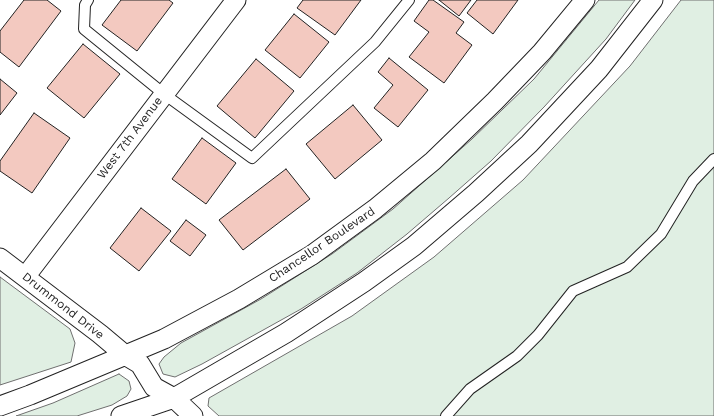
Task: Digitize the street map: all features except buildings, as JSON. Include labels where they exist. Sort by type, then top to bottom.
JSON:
[{"type":"street","name":"West 7th Avenue","points":[[26,277],[236,0]]},
{"type":"street","name":"Chancellor Boulevard","points":[[0,406],[164,339],[239,300],[312,255],[375,209],[432,161],[495,101],[542,52],[586,0]]},
{"type":"street","points":[[121,416],[174,398],[286,333],[364,282],[414,246],[476,194],[528,144],[599,69],[653,0]]},
{"type":"street","name":"Drummond Drive","points":[[2,263],[26,277],[125,355],[140,364],[154,387],[174,398],[193,416]]},
{"type":"lane","points":[[88,0],[85,5],[84,29],[164,94],[252,158],[375,42],[410,0]]},
{"type":"lane","points":[[446,416],[470,389],[517,356],[538,335],[572,291],[627,267],[661,234],[693,181],[714,159]]},
{"type":"green space","points":[[599,0],[635,0],[606,39],[544,107],[491,161],[449,198],[357,273],[301,309],[175,377],[163,374],[159,364],[164,357],[181,343],[261,299],[332,254],[393,209],[472,139],[534,79]]},
{"type":"green space","points":[[681,0],[714,0],[714,416],[219,416],[208,406],[209,398],[352,316],[434,257],[523,180],[630,66]]},
{"type":"green space","points":[[0,277],[70,329],[75,343],[71,362],[0,385]]},
{"type":"green space","points":[[119,374],[129,381],[131,389],[127,396],[112,405],[77,416],[16,416],[53,403]]}]
